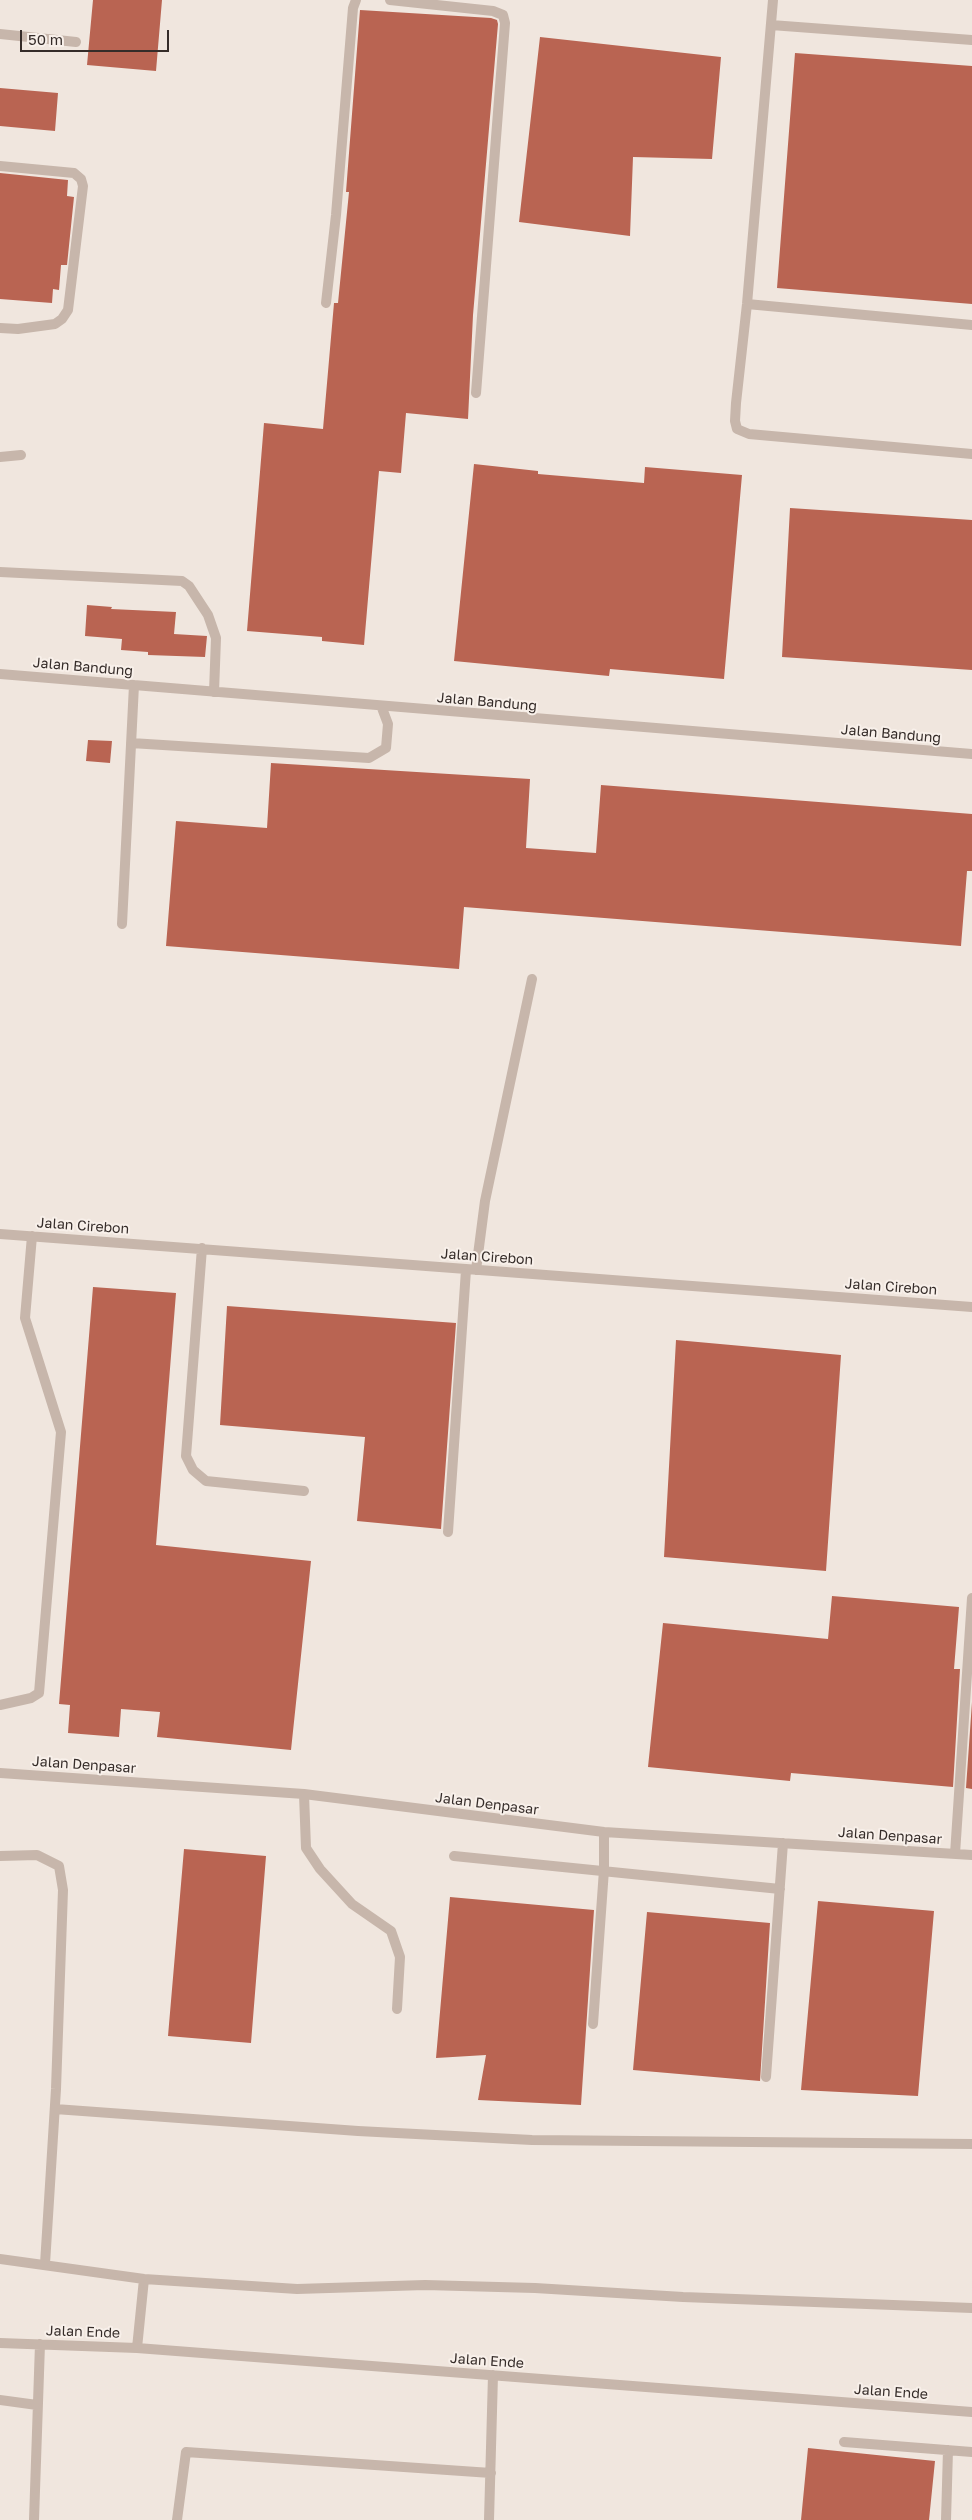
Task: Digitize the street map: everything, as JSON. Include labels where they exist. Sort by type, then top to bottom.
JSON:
[{"type":"lane","points":[[326,303],[336,215],[353,8],[356,0]]},
{"type":"lane","points":[[390,0],[493,11],[502,15],[504,23],[476,393]]},
{"type":"lane","points":[[773,0],[735,421],[741,432],[972,454]]},
{"type":"lane","points":[[771,25],[972,40]]},
{"type":"lane","points":[[0,34],[76,42]]},
{"type":"lane","points":[[0,166],[74,173],[81,179],[83,186],[68,310],[62,319],[55,324],[18,329],[0,328]]},
{"type":"lane","points":[[747,304],[972,325]]},
{"type":"lane","points":[[0,457],[21,455]]},
{"type":"lane","points":[[0,572],[182,581],[189,586],[208,615],[216,638],[214,692]]},
{"type":"lane","name":"Jalan Bandung","points":[[0,674],[382,708],[972,754]]},
{"type":"lane","points":[[122,924],[134,685]]},
{"type":"lane","points":[[131,743],[369,758],[386,748],[388,724],[382,708]]},
{"type":"lane","points":[[448,1532],[471,1270],[532,979]]},
{"type":"lane","name":"Jalan Cirebon","points":[[0,1234],[972,1307]]},
{"type":"lane","points":[[0,1705],[31,1698],[39,1693],[60,1432],[25,1318],[32,1236]]},
{"type":"lane","points":[[202,1248],[186,1456],[193,1470],[206,1481],[304,1491]]},
{"type":"lane","points":[[955,1854],[972,1598]]},
{"type":"lane","name":"Jalan Denpasar","points":[[0,1773],[304,1794],[604,1832],[972,1855]]},
{"type":"lane","points":[[304,1794],[306,1848],[320,1869],[352,1904],[391,1931],[400,1957],[396,2009]]},
{"type":"lane","points":[[593,2024],[604,1870],[604,1832]]},
{"type":"lane","points":[[766,2077],[783,1843]]},
{"type":"lane","points":[[0,1856],[37,1855],[59,1866],[63,1890],[55,2109],[45,2264]]},
{"type":"lane","points":[[454,1856],[780,1889]]},
{"type":"lane","points":[[55,2109],[358,2131],[532,2140],[972,2144]]},
{"type":"lane","points":[[0,2259],[144,2279],[297,2289],[425,2285],[536,2288],[972,2308]]},
{"type":"lane","points":[[137,2348],[144,2279]]},
{"type":"lane","name":"Jalan Ende","points":[[0,2343],[137,2348],[972,2412]]},
{"type":"lane","points":[[34,2520],[40,2344]]},
{"type":"lane","points":[[489,2520],[493,2375]]},
{"type":"lane","points":[[0,2400],[37,2405]]},
{"type":"lane","points":[[844,2442],[972,2452]]},
{"type":"lane","points":[[946,2520],[948,2450]]},
{"type":"lane","points":[[178,2520],[186,2452],[490,2473]]},
{"type":"building","points":[[93,0],[162,0],[156,71],[87,65]]},
{"type":"building","points":[[360,10],[491,18],[497,20],[498,24],[473,315],[468,419],[406,413],[401,473],[379,471],[364,645],[322,641],[322,637],[247,631],[264,423],[323,429],[334,303],[338,303],[349,192],[346,192]]},
{"type":"building","points":[[540,37],[721,57],[712,159],[633,157],[630,236],[519,222]]},
{"type":"building","points":[[795,53],[972,66],[972,304],[777,288]]},
{"type":"building","points":[[0,88],[58,93],[55,131],[0,126]]},
{"type":"building","points":[[0,173],[68,180],[67,196],[74,197],[67,265],[61,265],[59,290],[53,289],[52,303],[0,299]]},
{"type":"building","points":[[474,464],[538,471],[538,474],[644,483],[645,467],[742,475],[724,679],[610,669],[609,676],[454,661]]},
{"type":"building","points":[[790,508],[972,520],[972,670],[782,657]]},
{"type":"building","points":[[87,605],[112,607],[111,609],[176,612],[174,634],[207,636],[205,657],[148,655],[148,652],[121,650],[122,639],[85,636]]},
{"type":"building","points":[[88,740],[112,741],[110,763],[86,761]]},
{"type":"building","points":[[271,763],[530,779],[526,848],[596,853],[601,785],[972,814],[972,871],[967,871],[961,946],[464,907],[459,969],[166,946],[176,821],[267,828]]},
{"type":"building","points":[[93,1287],[176,1293],[156,1545],[311,1561],[291,1750],[157,1737],[160,1712],[121,1709],[119,1737],[68,1733],[70,1705],[59,1704]]},
{"type":"building","points":[[227,1306],[456,1323],[441,1529],[357,1521],[365,1437],[220,1425]]},
{"type":"building","points":[[676,1340],[841,1355],[826,1571],[664,1557]]},
{"type":"building","points":[[832,1596],[959,1607],[954,1669],[960,1669],[953,1787],[791,1773],[790,1781],[648,1767],[663,1623],[828,1639]]},
{"type":"building","points":[[972,1702],[972,1789],[966,1788]]},
{"type":"building","points":[[184,1849],[266,1856],[251,2043],[168,2036]]},
{"type":"building","points":[[450,1897],[594,1910],[581,2105],[478,2100],[486,2055],[436,2058]]},
{"type":"building","points":[[818,1901],[934,1911],[918,2096],[801,2090]]},
{"type":"building","points":[[647,1912],[770,1923],[760,2081],[633,2070]]},
{"type":"building","points":[[808,2448],[935,2461],[929,2520],[801,2520]]}]
